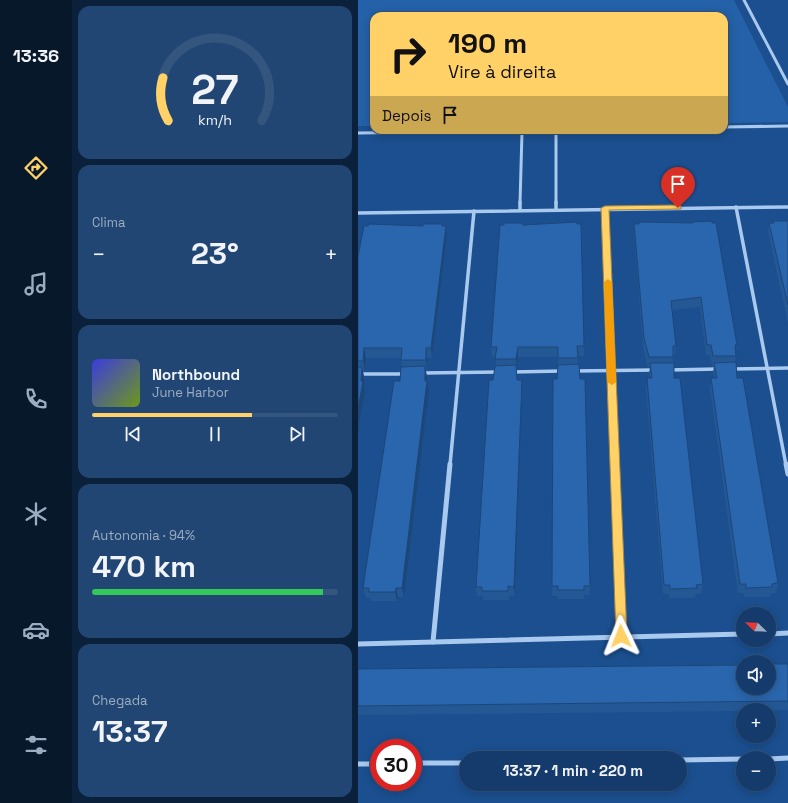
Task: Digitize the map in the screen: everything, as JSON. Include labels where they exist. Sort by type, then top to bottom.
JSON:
[{"type":"street","points":[[744,0],[788,84]]},
{"type":"street","points":[[728,128],[788,126]]},
{"type":"street","points":[[358,133],[370,133]]},
{"type":"street","points":[[520,210],[522,134]]},
{"type":"street","points":[[556,134],[556,209]]},
{"type":"street","points":[[736,207],[788,474]]},
{"type":"street","points":[[358,212],[788,207]]},
{"type":"street","points":[[605,208],[621,636]]},
{"type":"street","points":[[433,642],[474,211]]},
{"type":"street","points":[[728,369],[788,368]]},
{"type":"street","points":[[666,370],[721,369]]},
{"type":"street","points":[[420,373],[658,370]]},
{"type":"street","points":[[358,374],[412,373]]},
{"type":"street","points":[[776,634],[788,633]]},
{"type":"street","points":[[358,644],[736,634]]},
{"type":"street","points":[[776,759],[788,758]]},
{"type":"street","points":[[687,760],[736,759]]},
{"type":"street","points":[[422,763],[459,763]]},
{"type":"street","points":[[358,764],[370,764]]},
{"type":"shaded area","points":[[358,0],[734,0],[788,107],[788,122],[728,123],[728,12],[370,12],[370,126],[358,126]]},
{"type":"building","points":[[712,221],[712,223],[716,223],[737,345],[735,345],[736,356],[713,356],[711,345],[707,345],[701,297],[671,301],[676,346],[673,346],[673,357],[649,357],[644,338],[634,224],[639,224],[639,222],[693,223]]},
{"type":"building","points":[[773,221],[788,221],[788,305],[769,223],[774,223]]},
{"type":"building","points":[[577,222],[577,224],[581,224],[584,346],[577,346],[578,358],[558,358],[558,347],[518,347],[516,359],[495,359],[497,347],[491,347],[500,225],[504,225],[504,223],[522,223],[523,225]]},
{"type":"building","points":[[369,224],[423,226],[423,224],[442,224],[442,226],[446,226],[431,348],[426,348],[426,360],[401,360],[402,348],[364,348],[363,361],[358,361],[358,256],[364,226],[368,226]]},
{"type":"building","points":[[736,362],[737,378],[743,378],[778,583],[772,584],[772,587],[746,588],[746,584],[740,584],[711,378],[717,378],[714,363]]},
{"type":"building","points":[[650,363],[674,363],[674,378],[680,378],[703,584],[696,585],[697,588],[670,589],[670,585],[664,585],[647,378],[652,378]]},
{"type":"building","points":[[579,364],[580,379],[585,379],[590,586],[584,586],[584,590],[558,590],[558,586],[552,586],[553,379],[557,379],[558,365]]},
{"type":"building","points":[[516,365],[517,380],[522,380],[514,587],[508,586],[508,591],[482,591],[482,587],[476,587],[489,380],[493,380],[495,366]]},
{"type":"building","points":[[425,366],[425,381],[427,381],[402,588],[396,588],[395,592],[369,592],[369,588],[363,588],[394,381],[400,381],[401,367]]},
{"type":"building","points":[[358,367],[362,367],[361,381],[363,381],[358,409]]},
{"type":"building","points":[[776,664],[788,664],[788,701],[358,706],[358,669],[736,665],[736,695],[776,695]]},
{"type":"slow traffic","points":[[608,282],[612,382]]},
{"type":"route","points":[[621,636],[605,208],[678,208]]}]
